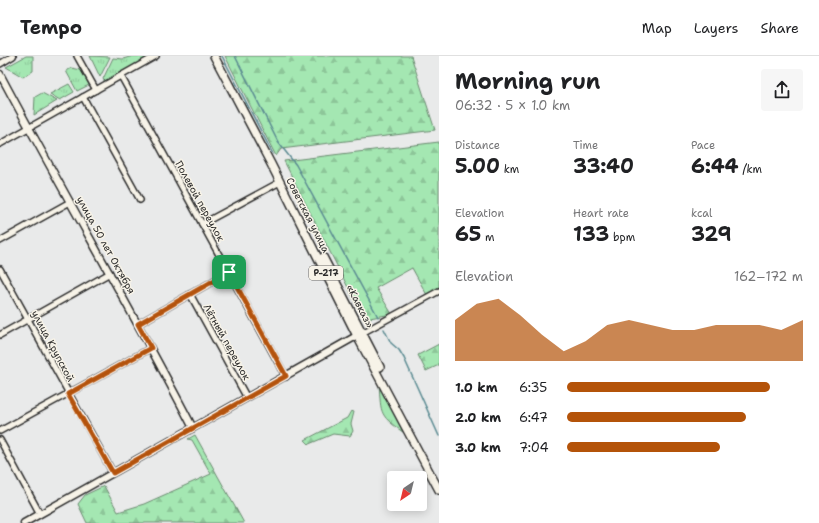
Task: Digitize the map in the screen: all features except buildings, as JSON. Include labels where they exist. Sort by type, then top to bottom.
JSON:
[{"type":"highway","name":"Советская улица","points":[[215,56],[360,334],[439,490]]},
{"type":"highway","name":"«Кавказ»","points":[[215,56],[360,334],[439,481]]},
{"type":"main road","name":"улица 50 лет Октября","points":[[0,74],[28,128],[138,324],[193,428]]},
{"type":"main road","points":[[24,523],[360,334]]},
{"type":"street","points":[[0,64],[13,56]]},
{"type":"street","points":[[77,56],[96,90]]},
{"type":"street","points":[[0,144],[156,56]]},
{"type":"street","name":"Полевой переулок","points":[[121,76],[286,376]]},
{"type":"street","points":[[83,97],[140,200]]},
{"type":"street","points":[[202,224],[280,182]]},
{"type":"street","points":[[0,241],[70,202]]},
{"type":"street","name":"улица Крупской","points":[[0,269],[113,473]]},
{"type":"street","points":[[138,324],[229,272]]},
{"type":"street","points":[[0,335],[110,273]]},
{"type":"street","points":[[360,334],[439,291]]},
{"type":"street","name":"Лётный переулок","points":[[190,294],[247,398]]},
{"type":"street","points":[[0,431],[151,348]]},
{"type":"street","points":[[0,440],[40,514]]},
{"type":"green space","points":[[26,56],[33,56],[33,71],[23,77],[6,67]]},
{"type":"green space","points":[[90,56],[110,57],[100,77]]},
{"type":"green space","points":[[133,56],[151,56],[105,82],[103,79],[113,58],[123,59]]},
{"type":"green space","points":[[225,56],[411,56],[435,130],[281,149],[276,156]]},
{"type":"green space","points":[[72,68],[81,70],[89,85],[77,91],[66,71]]},
{"type":"green space","points":[[69,84],[74,92],[60,100],[50,94]]},
{"type":"green space","points":[[42,93],[57,101],[34,115],[35,97]]},
{"type":"green space","points":[[439,142],[439,287],[427,295],[412,268],[376,288],[392,314],[364,319],[284,161]]},
{"type":"green space","points":[[439,344],[439,365],[426,371],[418,355]]},
{"type":"green space","points":[[379,383],[407,435],[391,423],[383,414],[380,402]]},
{"type":"green space","points":[[351,411],[354,412],[351,424],[353,431],[350,436],[333,434],[309,444],[305,440],[347,418]]},
{"type":"green space","points":[[195,435],[244,523],[87,523],[78,504],[85,495],[104,486],[118,512],[144,504],[211,474],[192,440],[188,439]]},
{"type":"waterway","points":[[222,56],[273,154]]},
{"type":"waterway","points":[[235,56],[278,142],[296,165],[378,317]]},
{"type":"waterway","points":[[384,329],[391,343],[399,350],[404,358],[439,436]]},
{"type":"route","points":[[229,272],[286,376],[113,473],[68,394],[151,348],[138,324],[229,272]]}]
